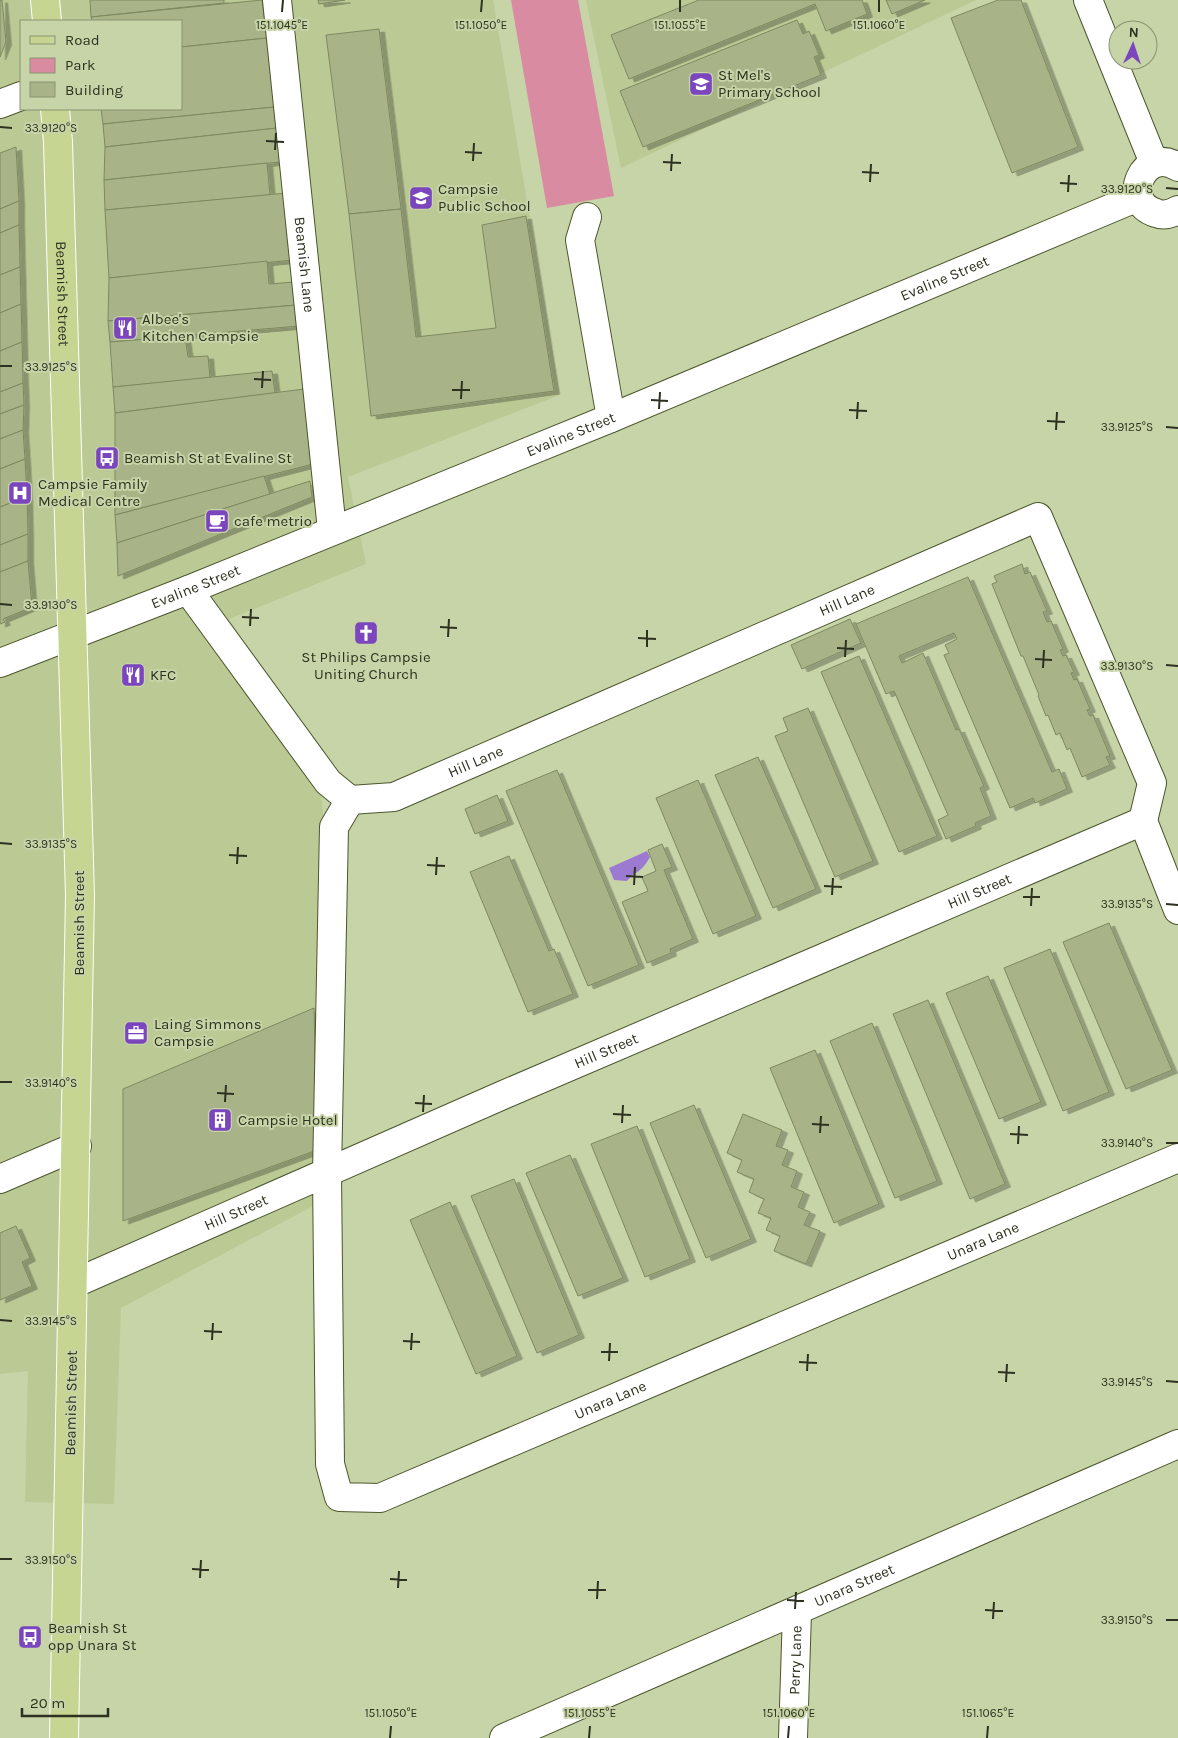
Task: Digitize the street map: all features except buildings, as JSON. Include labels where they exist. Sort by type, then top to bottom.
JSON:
[{"type":"main road","points":[[45,0],[47,20]]},
{"type":"main road","name":"Beamish Street","points":[[55,110],[58,142],[80,896],[77,1146],[64,1738]]},
{"type":"street","name":"Beamish Lane","points":[[277,0],[332,530]]},
{"type":"street","points":[[1088,0],[1166,165],[1147,167],[1138,181],[1138,197],[1149,210],[1165,214],[1177,214]]},
{"type":"street","points":[[0,104],[20,96]]},
{"type":"street","name":"Evaline Street","points":[[0,663],[188,590],[611,418],[1138,197]]},
{"type":"street","points":[[587,217],[580,240],[611,418]]},
{"type":"street","name":"Hill Lane","points":[[350,800],[394,797],[1038,517],[1152,783],[1143,821]]},
{"type":"street","points":[[188,590],[328,782],[350,800],[334,827],[327,1173]]},
{"type":"street","points":[[1143,821],[1178,910]]},
{"type":"street","name":"Hill Street","points":[[73,1284],[1143,821]]},
{"type":"street","points":[[0,1179],[77,1146]]},
{"type":"street","name":"Unara Lane","points":[[327,1173],[330,1464],[339,1497],[380,1498],[1178,1158]]},
{"type":"street","name":"Unara Street","points":[[504,1738],[542,1730],[797,1612],[1178,1444]]},
{"type":"street","name":"Perry Lane","points":[[794,1738],[797,1612]]},
{"type":"shaded area","points":[[0,0],[493,0],[560,395],[348,477],[366,564],[229,619],[317,752],[323,814],[315,1205],[121,1308],[114,1504],[25,1502],[28,1371],[0,1374]]},
{"type":"shaded area","name":"St Mel's Primary School","points":[[586,0],[976,0],[621,168]]},
{"type":"shaded area","points":[[647,851],[650,857],[641,869],[627,881],[614,880],[609,868]]},
{"type":"green space","points":[[511,0],[578,0],[614,196],[547,208]]},
{"type":"place","name":"St Mel's Primary School","points":[[701,84]]},
{"type":"place","name":"Campsie Public School","points":[[421,198]]},
{"type":"place","name":"Albee's Kitchen Campsie","points":[[125,328]]},
{"type":"place","name":"Beamish St at Evaline St","points":[[107,458]]},
{"type":"place","name":"Campsie Family Medical Centre","points":[[20,493]]},
{"type":"place","name":"cafe metrio","points":[[217,521]]},
{"type":"place","name":"St Philips Campsie Uniting Church","points":[[366,633]]},
{"type":"place","name":"KFC","points":[[133,675]]},
{"type":"place","name":"Laing Simmons Campsie","points":[[136,1033]]},
{"type":"place","name":"Campsie Hotel","points":[[220,1120]]},
{"type":"place","name":"Beamish St opp Unara St","points":[[30,1637]]}]
